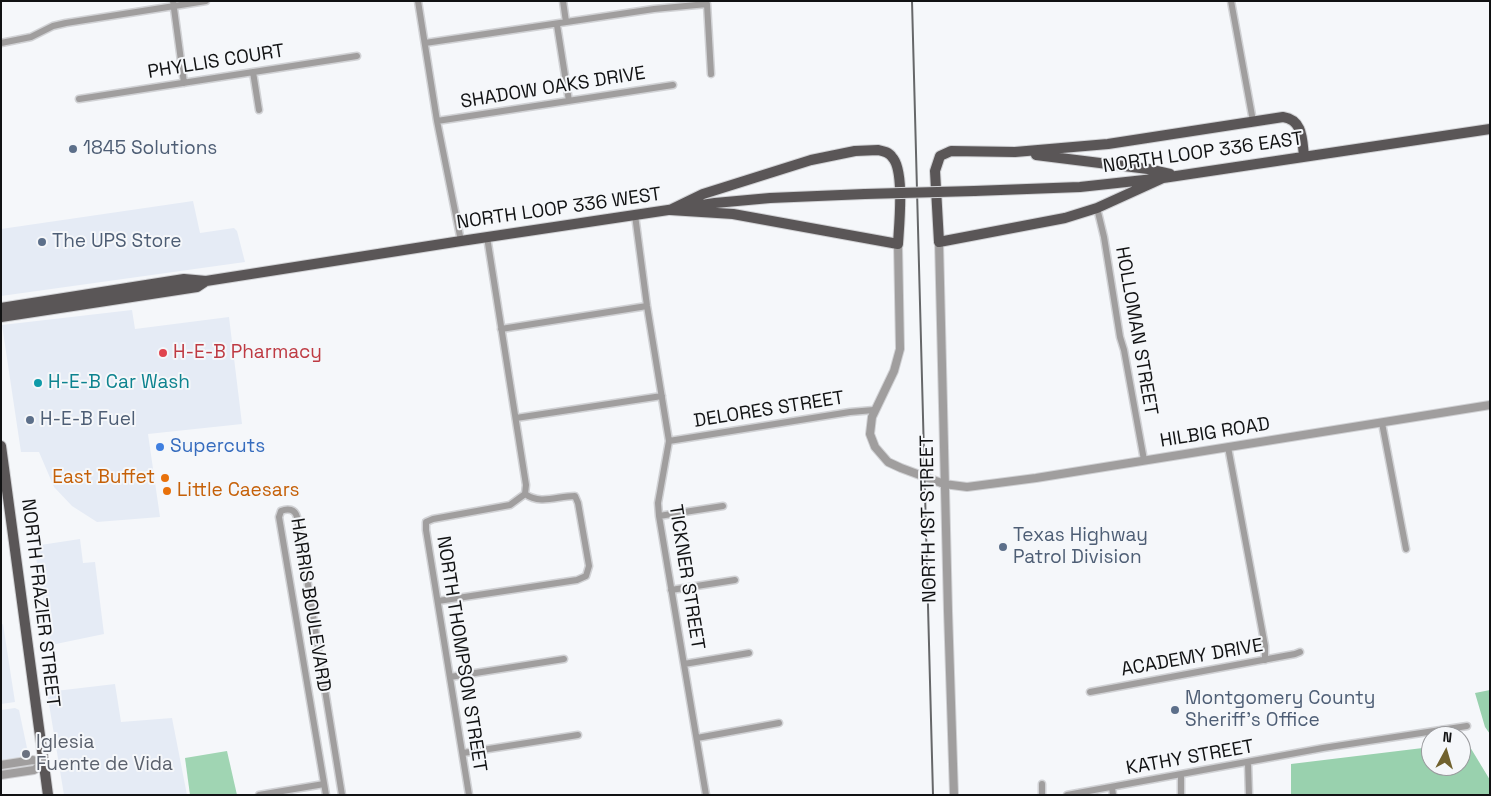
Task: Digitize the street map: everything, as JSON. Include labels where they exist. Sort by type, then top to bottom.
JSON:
[{"type":"main road","points":[[1163,178],[1097,208],[1066,218],[939,242],[935,171],[940,156],[951,151],[1015,152],[1108,144],[1277,117],[1294,120],[1300,128],[1304,156]]},
{"type":"main road","name":"NORTH LOOP 336 EAST","points":[[920,193],[1080,187],[1163,178],[1490,129]]},
{"type":"main road","points":[[867,150],[885,152],[893,157],[896,164],[901,206],[898,244],[733,214],[670,210],[703,194],[811,160],[867,150]]},
{"type":"main road","points":[[1015,152],[1148,169],[1177,176]]},
{"type":"main road","name":"NORTH LOOP 336 WEST","points":[[1,308],[184,279],[206,281],[461,241],[752,199],[920,193]]},
{"type":"main road","name":"NORTH LOOP 336 WEST","points":[[1,317],[197,287],[206,281]]},
{"type":"main road","points":[[125,298],[128,292],[156,288],[164,282]]},
{"type":"main road","points":[[98,302],[120,288]]},
{"type":"main road","name":"NORTH FRAZIER STREET","points":[[1,446],[6,521],[48,795]]},
{"type":"street","points":[[1,43],[31,37],[53,26],[66,23],[173,4],[206,1]]},
{"type":"street","points":[[418,1],[437,121],[461,241]]},
{"type":"street","points":[[563,1],[566,22]]},
{"type":"street","points":[[1231,1],[1253,121]]},
{"type":"street","points":[[173,4],[184,82]]},
{"type":"street","points":[[425,43],[557,25],[654,9],[707,4],[711,74]]},
{"type":"street","points":[[557,25],[570,101]]},
{"type":"street","name":"PHYLLIS COURT","points":[[79,99],[357,56]]},
{"type":"street","points":[[253,72],[258,110]]},
{"type":"street","name":"SHADOW OAKS DRIVE","points":[[437,121],[673,85]]},
{"type":"street","name":"HOLLOMAN STREET","points":[[1097,208],[1104,237],[1120,337],[1144,460]]},
{"type":"street","name":"TICKNER STREET","points":[[635,215],[647,306],[669,441],[658,503],[659,516],[706,795]]},
{"type":"street","points":[[438,601],[577,580],[586,576],[589,566],[578,503],[575,496],[540,500],[533,499],[525,494],[526,485],[487,238]]},
{"type":"street","name":"NORTH 1ST STREET","points":[[939,242],[944,484],[954,795]]},
{"type":"street","name":"HILBIG ROAD","points":[[898,244],[900,349],[894,372],[874,410],[870,434],[875,447],[888,462],[944,484],[967,487],[1490,405]]},
{"type":"street","points":[[501,329],[647,306]]},
{"type":"street","points":[[516,418],[662,396]]},
{"type":"street","name":"DELORES STREET","points":[[669,441],[850,412],[874,410]]},
{"type":"street","points":[[1382,422],[1406,549]]},
{"type":"street","points":[[1228,447],[1265,646],[1265,660]]},
{"type":"street","name":"NORTH THOMPSON STREET","points":[[469,795],[426,522],[433,519],[510,506],[525,494]]},
{"type":"street","points":[[659,516],[724,506]]},
{"type":"street","name":"HARRIS BOULEVARD","points":[[326,795],[279,517],[281,511],[286,509],[292,510],[297,517],[342,795]]},
{"type":"street","points":[[671,590],[735,580]]},
{"type":"street","name":"ACADEMY DRIVE","points":[[1090,692],[1300,652]]},
{"type":"street","points":[[684,664],[749,653]]},
{"type":"street","points":[[450,677],[564,659]]},
{"type":"street","points":[[697,738],[780,723]]},
{"type":"street","name":"KATHY STREET","points":[[1066,795],[1323,748],[1421,733]]},
{"type":"street","points":[[463,753],[578,735]]},
{"type":"street","points":[[1,765],[33,760],[44,763]]},
{"type":"street","points":[[1,775],[34,770],[44,763]]},
{"type":"street","points":[[1248,763],[1249,795]]},
{"type":"street","points":[[1181,775],[1181,795]]},
{"type":"street","points":[[260,795],[324,784]]},
{"type":"street","points":[[1042,784],[1042,795]]},
{"type":"street","points":[[1112,787],[1113,795]]},
{"type":"shaded area","points":[[193,201],[200,233],[234,228],[237,231],[245,262],[1,296],[1,229]]},
{"type":"shaded area","points":[[132,310],[135,329],[229,317],[242,424],[148,434],[160,517],[97,522],[72,506],[54,487],[39,452],[21,452],[2,325]]},
{"type":"shaded area","points":[[80,539],[83,563],[95,562],[104,634],[51,645],[34,546]]},
{"type":"shaded area","points":[[3,624],[15,702],[1,704],[1,625]]},
{"type":"shaded area","points":[[115,684],[121,722],[172,718],[187,795],[64,795],[47,692]]},
{"type":"shaded area","points":[[15,708],[19,710],[27,748],[22,749],[24,757],[1,760],[1,710]]},
{"type":"green space","points":[[1490,690],[1490,734],[1485,727],[1475,693]]},
{"type":"green space","points":[[1421,748],[1421,776],[1471,776],[1471,749],[1490,780],[1490,795],[1291,795],[1291,764]]},
{"type":"green space","points":[[227,751],[237,795],[190,795],[185,758]]},
{"type":"railway","points":[[912,1],[933,795]]},
{"type":"place","name":"1845 Solutions","points":[[73,149]]},
{"type":"place","name":"The UPS Store","points":[[42,242]]},
{"type":"place","name":"H-E-B Pharmacy","points":[[163,353]]},
{"type":"place","name":"H-E-B Car Wash","points":[[38,383]]},
{"type":"place","name":"H-E-B Fuel","points":[[30,420]]},
{"type":"place","name":"Supercuts","points":[[160,447]]},
{"type":"place","name":"East Buffet","points":[[165,478]]},
{"type":"place","name":"Little Caesars","points":[[167,491]]},
{"type":"place","name":"Texas Highway Patrol Division","points":[[1003,547]]},
{"type":"place","name":"Montgomery County Sheriff's Office","points":[[1175,710]]},
{"type":"place","name":"Iglesia Fuente de Vida","points":[[26,754]]}]
